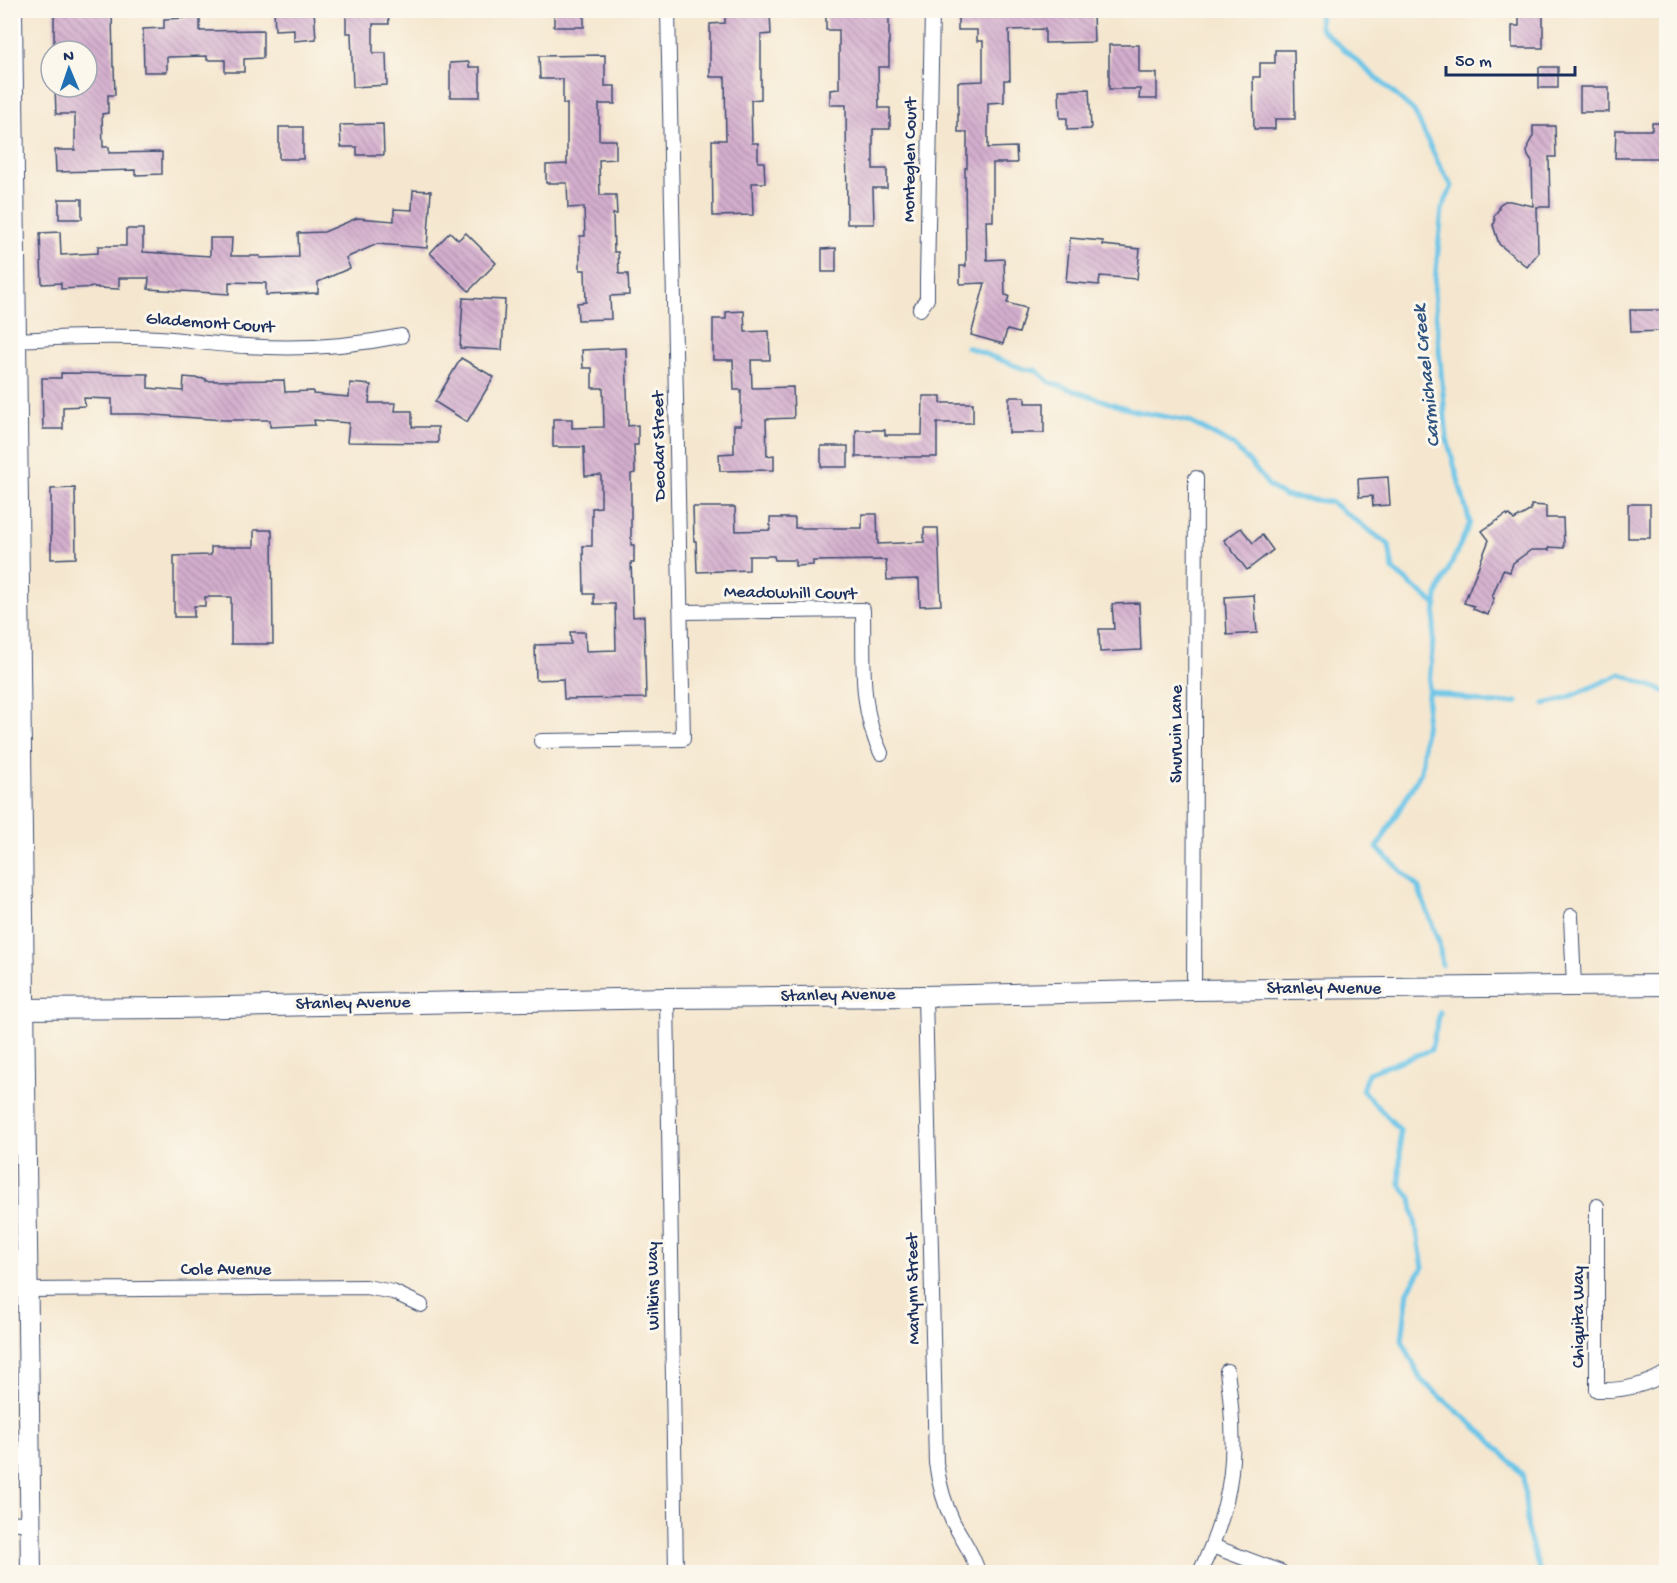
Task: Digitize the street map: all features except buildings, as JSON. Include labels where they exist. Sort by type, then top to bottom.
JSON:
[{"type":"street","points":[[12,10],[16,340],[17,1009],[27,1290],[20,1523],[31,1572]]},
{"type":"street","name":"Deodar Street","points":[[541,741],[683,739],[668,10]]},
{"type":"street","name":"Monteglen Court","points":[[920,309],[927,299],[932,10]]},
{"type":"street","name":"Glademont Court","points":[[16,340],[88,336],[158,338],[246,346],[307,347],[352,344],[401,336]]},
{"type":"street","name":"Shurwin Lane","points":[[1194,990],[1196,478]]},
{"type":"street","name":"Meadowhill Court","points":[[681,612],[863,610],[865,694],[868,720],[881,753]]},
{"type":"street","points":[[1571,916],[1574,987]]},
{"type":"street","name":"Stanley Avenue","points":[[17,1009],[1194,990],[1666,985]]},
{"type":"street","name":"Marlynn Street","points":[[925,996],[936,1463],[944,1500],[954,1523],[968,1545],[978,1572]]},
{"type":"street","name":"Wilkins Way","points":[[668,998],[676,1572]]},
{"type":"street","name":"Chiquita Way","points":[[1597,1206],[1597,1390],[1635,1387],[1666,1373]]},
{"type":"street","name":"Cole Avenue","points":[[27,1290],[366,1287],[393,1292],[421,1305]]},
{"type":"street","points":[[1200,1572],[1212,1546],[1228,1498],[1232,1469],[1233,1408],[1227,1371]]},
{"type":"street","points":[[1212,1546],[1281,1572]]},
{"type":"waterway","name":"Carmichael Creek","points":[[1319,10],[1320,28],[1414,111],[1439,165],[1452,186],[1442,209],[1434,292],[1447,439],[1470,523],[1437,595],[1421,772],[1377,848],[1418,887],[1439,943],[1442,965]]},
{"type":"waterway","points":[[967,347],[1024,369],[1036,370],[1049,382],[1107,402],[1135,411],[1188,421],[1233,445],[1269,486],[1284,496],[1331,502],[1389,545],[1393,570],[1437,606]]},
{"type":"waterway","points":[[1544,704],[1562,700],[1621,674],[1666,692]]},
{"type":"waterway","points":[[1429,691],[1491,704],[1517,702]]},
{"type":"waterway","name":"Carmichael Creek","points":[[1440,1012],[1431,1050],[1368,1073],[1362,1090],[1400,1130],[1400,1185],[1411,1198],[1423,1267],[1408,1291],[1402,1340],[1421,1380],[1485,1435],[1523,1475],[1528,1533],[1540,1572]]}]
